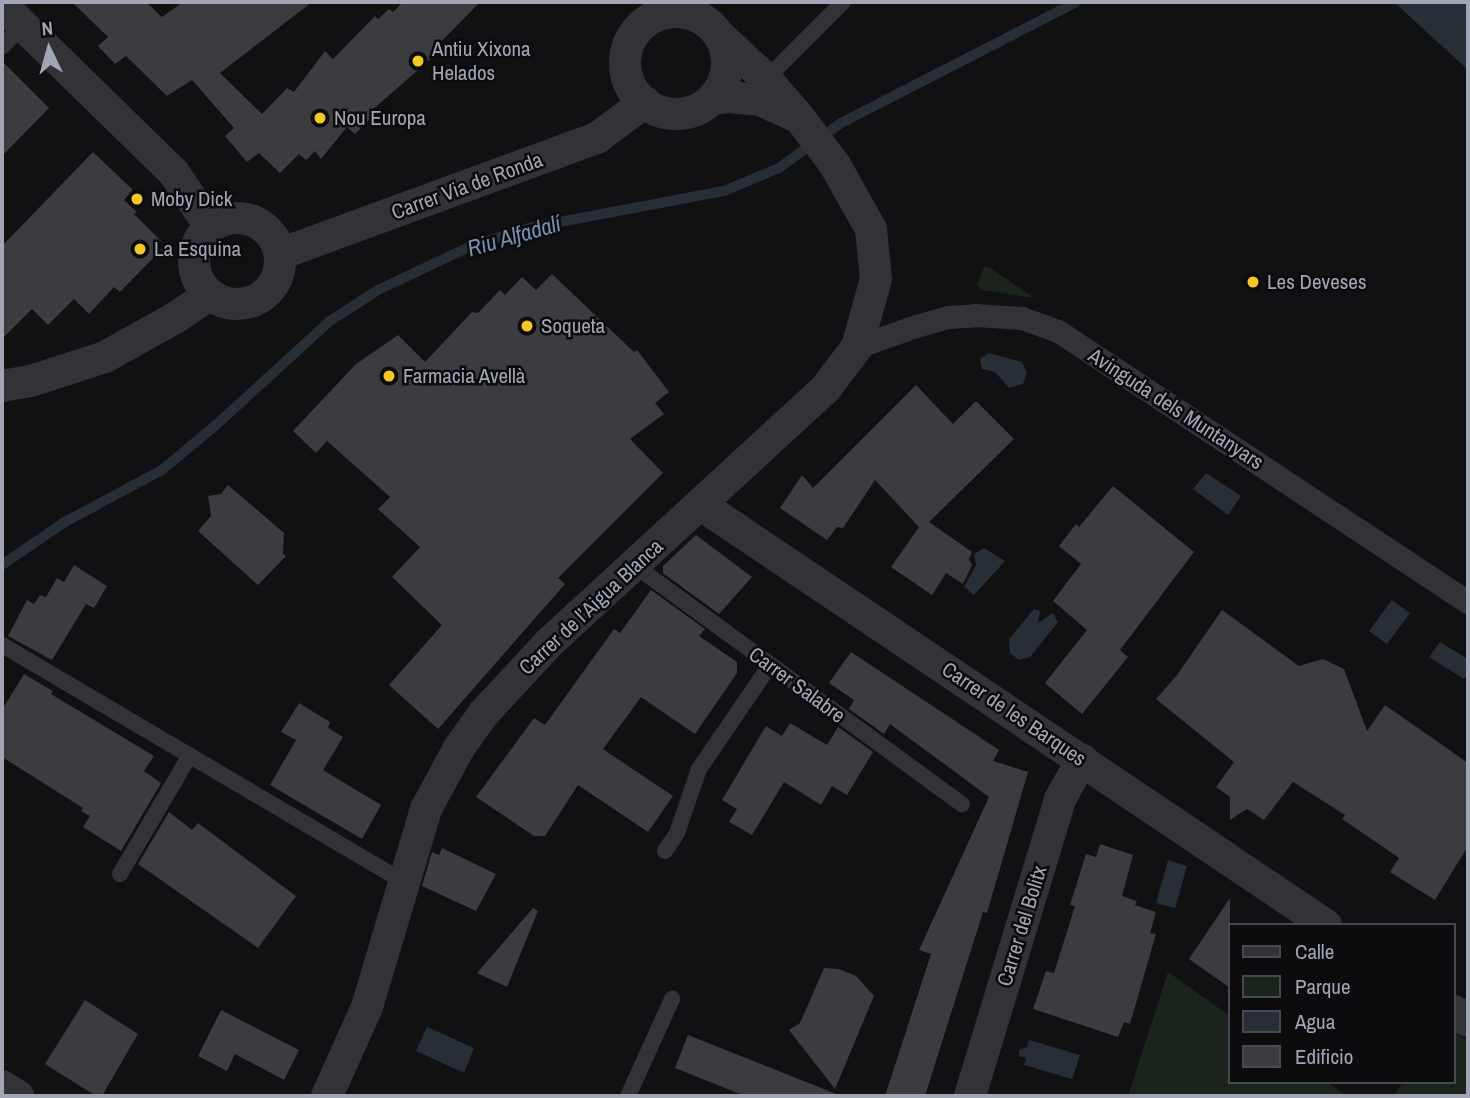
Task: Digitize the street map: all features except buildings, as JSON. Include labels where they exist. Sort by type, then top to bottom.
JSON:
[{"type":"street","points":[[678,11],[698,17],[756,88],[713,99],[700,109],[684,114],[668,113],[645,102],[630,85],[625,69],[626,52],[632,35],[645,22],[660,14],[678,11]]},
{"type":"street","points":[[698,17],[727,54],[727,70],[713,99]]},
{"type":"street","points":[[9,26],[174,173],[210,226]]},
{"type":"street","name":"Carrer de l’Aigua Blanca","points":[[327,1096],[367,1007],[426,809],[439,780],[484,713],[550,642],[826,388],[857,347],[872,302],[876,279],[871,229],[835,165],[799,117],[756,88]]},
{"type":"street","name":"Carrer Via de Ronda","points":[[280,254],[597,138],[645,102]]},
{"type":"street","points":[[238,218],[253,221],[266,229],[275,240],[280,254],[280,266],[272,287],[254,301],[231,304],[209,295],[195,274],[193,255],[210,226],[238,218]]},
{"type":"street","points":[[2,386],[31,381],[105,356],[175,318],[209,295]]},
{"type":"street","name":"Avinguda dels Muntanyars","points":[[857,347],[925,323],[975,315],[1022,318],[1058,331],[1468,602]]},
{"type":"street","name":"Carrer de les Barques","points":[[701,505],[1323,923]]},
{"type":"street","name":"Carrer del Bolitx","points":[[970,1096],[1060,799],[1082,760]]},
{"type":"street","points":[[2,1086],[18,1096]]},
{"type":"lane","points":[[756,88],[843,2]]},
{"type":"lane","name":"Carrer Salabre","points":[[634,565],[962,804]]},
{"type":"lane","points":[[2,645],[405,882]]},
{"type":"lane","points":[[665,851],[677,833],[699,769],[770,664]]},
{"type":"lane","points":[[120,874],[190,755]]},
{"type":"lane","points":[[628,1096],[672,999]]},
{"type":"green space","points":[[984,267],[989,267],[1034,298],[981,290],[977,284]]},
{"type":"green space","points":[[1168,972],[1228,1015],[1228,1084],[1330,1084],[1347,1096],[1128,1096]]},
{"type":"green space","points":[[1456,1033],[1468,1041],[1468,1096],[1394,1096],[1402,1084],[1456,1084]]},
{"type":"water","points":[[1394,2],[1468,2],[1468,70]]},
{"type":"water","points":[[989,353],[1022,362],[1027,373],[1023,384],[1009,388],[995,372],[982,369],[980,359]]},
{"type":"water","points":[[1206,473],[1241,496],[1228,515],[1193,489]]},
{"type":"water","points":[[984,548],[1005,561],[974,595],[964,587],[976,565],[974,554]]},
{"type":"water","points":[[1392,600],[1410,613],[1387,644],[1369,631]]},
{"type":"water","points":[[1034,609],[1040,611],[1038,623],[1053,613],[1058,622],[1030,657],[1019,660],[1010,653],[1009,639]]},
{"type":"water","points":[[1440,642],[1468,659],[1468,673],[1464,679],[1429,657]]},
{"type":"water","points":[[1168,860],[1187,866],[1175,908],[1156,903]]},
{"type":"water","points":[[427,1027],[474,1048],[464,1073],[416,1051]]},
{"type":"water","points":[[1029,1040],[1080,1055],[1072,1079],[1024,1065],[1026,1058],[1019,1056],[1019,1050],[1027,1047]]},
{"type":"waterway","name":"Riu Alfadalí","points":[[2,565],[63,523],[162,470],[216,425],[330,321],[378,290],[471,246],[533,227],[724,191],[779,168],[841,123],[1076,2]]},
{"type":"place","name":"Antiu Xixona Helados","points":[[418,61]]},
{"type":"place","name":"Nou Europa","points":[[320,118]]},
{"type":"place","name":"Moby Dick","points":[[137,199]]},
{"type":"place","name":"La Esquina","points":[[140,249]]},
{"type":"place","name":"Les Deveses","points":[[1253,282]]},
{"type":"place","name":"Soqueta","points":[[527,326]]},
{"type":"place","name":"Farmacia Avellà","points":[[389,376]]}]
